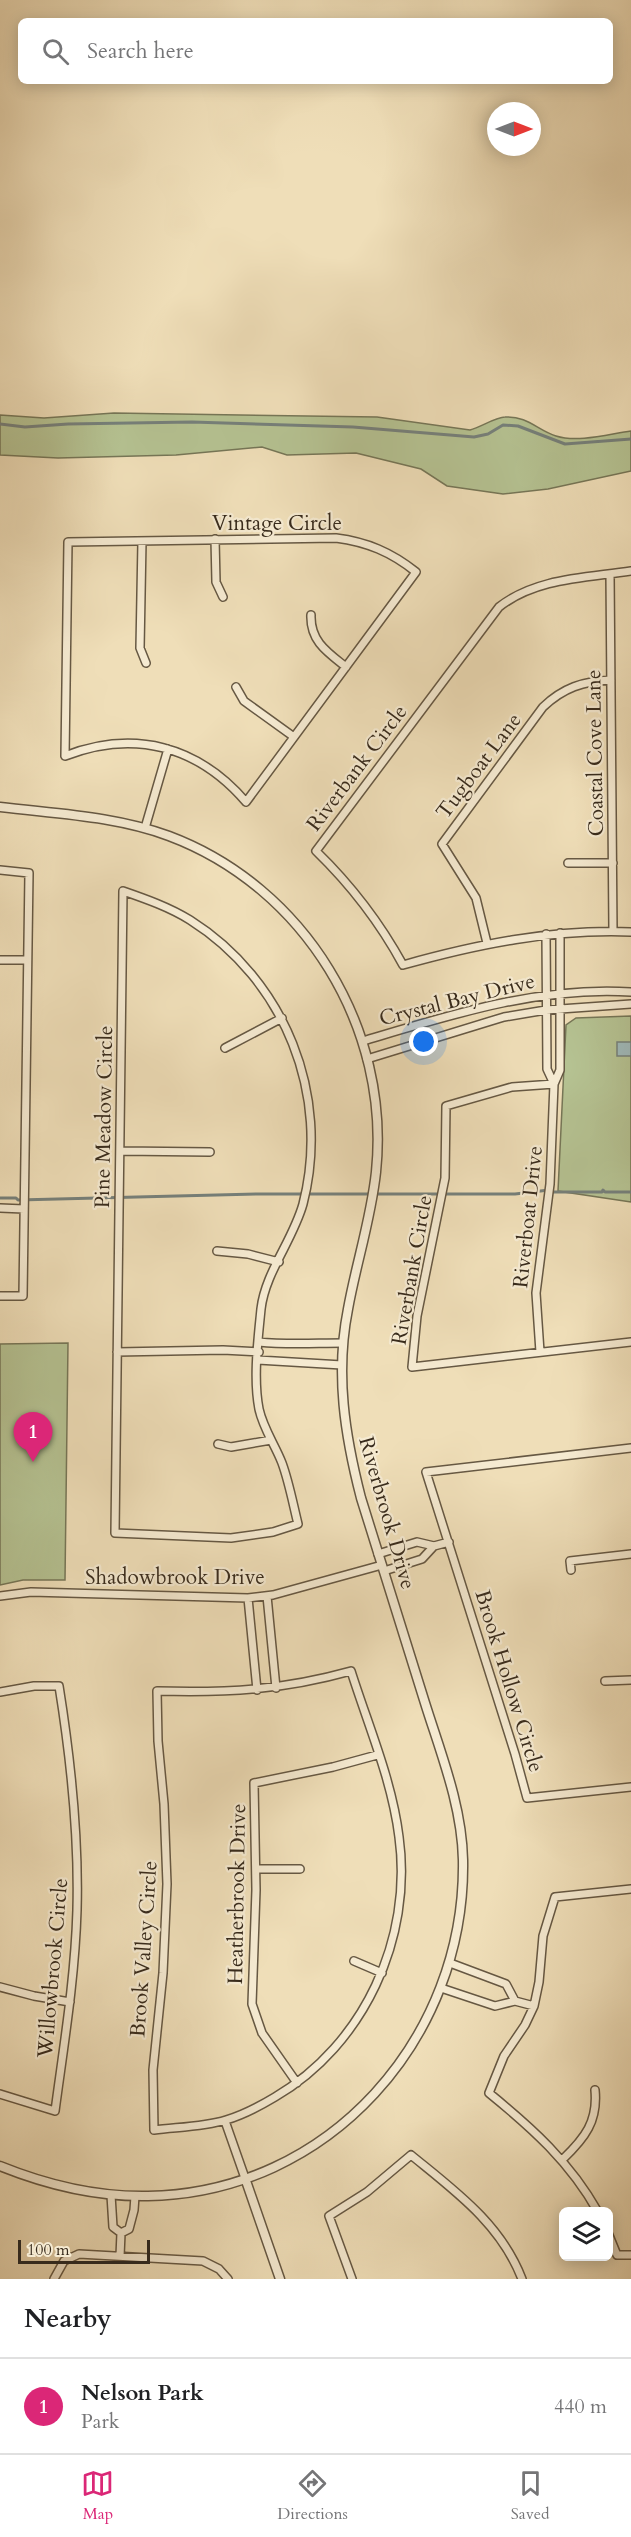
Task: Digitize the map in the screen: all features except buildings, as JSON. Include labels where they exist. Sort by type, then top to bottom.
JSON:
[{"type":"street","name":"Vintage Circle","points":[[336,538],[353,540],[387,551],[416,572],[246,802],[221,777],[204,765],[168,749],[142,744],[115,743],[65,756],[68,542],[142,541],[336,538]]},
{"type":"street","points":[[215,540],[216,582],[223,597]]},
{"type":"street","points":[[142,541],[140,648],[146,663]]},
{"type":"street","name":"Riverbank Circle","points":[[631,571],[536,586],[510,598],[498,607],[316,850],[375,917],[403,965],[487,943],[546,934],[631,932]]},
{"type":"street","name":"Coastal Cove Lane","points":[[610,574],[614,931]]},
{"type":"street","points":[[311,615],[310,628],[315,640],[346,667]]},
{"type":"street","name":"Tugboat Lane","points":[[487,943],[476,898],[442,844],[543,707],[554,697],[578,684],[611,680]]},
{"type":"street","points":[[236,687],[244,700],[294,737]]},
{"type":"street","points":[[145,828],[168,749]]},
{"type":"street","name":"Riverbrook Drive","points":[[0,807],[92,818],[145,828],[188,844],[222,862],[277,904],[315,946],[330,969],[353,1014],[368,1059],[377,1123],[376,1174],[347,1311],[343,1343],[342,1395],[348,1448],[378,1554],[448,1775],[459,1824],[463,1888],[450,1963],[441,1988],[414,2044],[373,2096],[321,2141],[280,2164],[245,2178],[198,2191],[135,2196],[111,2195],[64,2187],[0,2166]]},
{"type":"street","points":[[568,863],[613,863]]},
{"type":"street","points":[[0,870],[29,873],[23,1296],[0,1296]]},
{"type":"street","name":"Pine Meadow Circle","points":[[123,891],[169,909],[211,934],[247,968],[282,1018],[303,1072],[309,1105],[311,1138],[309,1171],[303,1204],[264,1293],[257,1395],[259,1410],[283,1466],[298,1524],[263,1534],[231,1538],[115,1533],[123,891]]},
{"type":"street","points":[[554,1084],[560,1070],[560,933]]},
{"type":"street","points":[[546,934],[547,1069],[554,1084]]},
{"type":"street","points":[[0,960],[27,960]]},
{"type":"street","name":"Crystal Bay Drive","points":[[363,1041],[459,1013],[546,995],[631,992]]},
{"type":"street","name":"Crystal Bay Drive","points":[[368,1059],[504,1017],[546,1010],[631,1004]]},
{"type":"street","points":[[225,1048],[282,1018]]},
{"type":"street","name":"Riverbank Circle","points":[[554,1084],[512,1088],[446,1106],[445,1178],[417,1316],[412,1367],[631,1342]]},
{"type":"street","name":"Riverboat Drive","points":[[540,1352],[536,1293],[550,1184],[554,1084]]},
{"type":"street","points":[[120,1151],[210,1152]]},
{"type":"street","points":[[0,1208],[24,1209]]},
{"type":"street","points":[[217,1251],[248,1254],[279,1262]]},
{"type":"street","points":[[259,1342],[285,1345],[296,1342],[343,1343]]},
{"type":"street","points":[[283,1361],[285,1345]]},
{"type":"street","points":[[117,1352],[258,1356],[283,1361],[342,1365]]},
{"type":"street","points":[[218,1444],[231,1447],[271,1440]]},
{"type":"street","name":"Brook Hollow Circle","points":[[631,1448],[426,1472],[516,1754],[527,1798],[631,1787]]},
{"type":"street","points":[[378,1554],[417,1542],[434,1546],[449,1542]]},
{"type":"street","points":[[383,1568],[422,1559],[434,1546]]},
{"type":"street","points":[[571,1570],[570,1560],[631,1554]]},
{"type":"street","name":"Shadowbrook Drive","points":[[0,1596],[31,1592],[249,1598],[267,1596],[383,1568]]},
{"type":"street","points":[[267,1596],[276,1688]]},
{"type":"street","points":[[249,1598],[257,1690]]},
{"type":"street","name":"Brook Valley Circle","points":[[351,1671],[395,1813],[401,1859],[400,1905],[395,1930],[382,1973],[361,2014],[322,2061],[297,2083],[262,2105],[225,2121],[154,2130],[154,2051],[163,1973],[167,1884],[157,1691],[257,1690],[276,1688],[351,1671]]},
{"type":"street","points":[[605,1681],[631,1680]]},
{"type":"street","name":"Willowbrook Circle","points":[[0,1692],[34,1686],[59,1686],[71,1765],[76,1838],[77,1911],[70,2002],[55,2111],[0,2094]]},
{"type":"street","name":"Heatherbrook Drive","points":[[297,2083],[261,2033],[252,2004],[256,1869],[254,1783],[333,1767],[377,1755]]},
{"type":"street","points":[[256,1869],[300,1869]]},
{"type":"street","points":[[595,2207],[563,2159],[530,2126],[489,2093],[500,2063],[525,2025],[534,2006],[539,1982],[543,1936],[555,1897],[631,1889]]},
{"type":"street","points":[[354,1961],[382,1973]]},
{"type":"street","points":[[450,1963],[506,1984],[515,2001]]},
{"type":"street","points":[[0,1987],[70,2002]]},
{"type":"street","points":[[441,1988],[495,2006],[515,2001],[534,2006]]},
{"type":"street","points":[[563,2159],[575,2148],[591,2123],[596,2105],[595,2090]]},
{"type":"street","points":[[225,2121],[280,2279]]},
{"type":"street","points":[[352,2279],[329,2216],[367,2192],[411,2155],[486,2220],[510,2253],[522,2279]]},
{"type":"street","points":[[111,2195],[113,2227],[121,2233]]},
{"type":"street","points":[[121,2233],[129,2229],[135,2196]]},
{"type":"street","points":[[120,2256],[121,2233]]},
{"type":"street","points":[[613,2244],[617,2255],[631,2255]]},
{"type":"street","points":[[54,2279],[59,2266],[71,2256],[79,2254],[203,2261],[219,2269],[228,2279]]},
{"type":"green space","points":[[114,413],[377,417],[470,430],[497,419],[513,417],[565,438],[603,436],[631,431],[631,471],[548,489],[503,494],[447,486],[421,469],[356,453],[287,455],[262,447],[176,455],[58,458],[0,455],[0,415],[44,418]]},
{"type":"green space","points":[[631,1016],[631,1202],[558,1191],[566,1025],[576,1018]]},
{"type":"green space","points":[[68,1343],[65,1580],[23,1580],[0,1585],[0,1344]]},
{"type":"water","points":[[617,1042],[631,1042],[631,1056],[617,1056]]},
{"type":"waterway","points":[[0,424],[25,427],[192,422],[353,427],[474,437],[488,434],[503,425],[518,426],[565,444],[631,439]]},
{"type":"waterway","points":[[0,1198],[18,1200],[257,1194],[515,1194],[549,1190],[551,1192],[602,1192],[603,1190],[605,1192],[631,1192]]},
{"type":"place","name":"Nelson Park","points":[[33,1462]]}]
